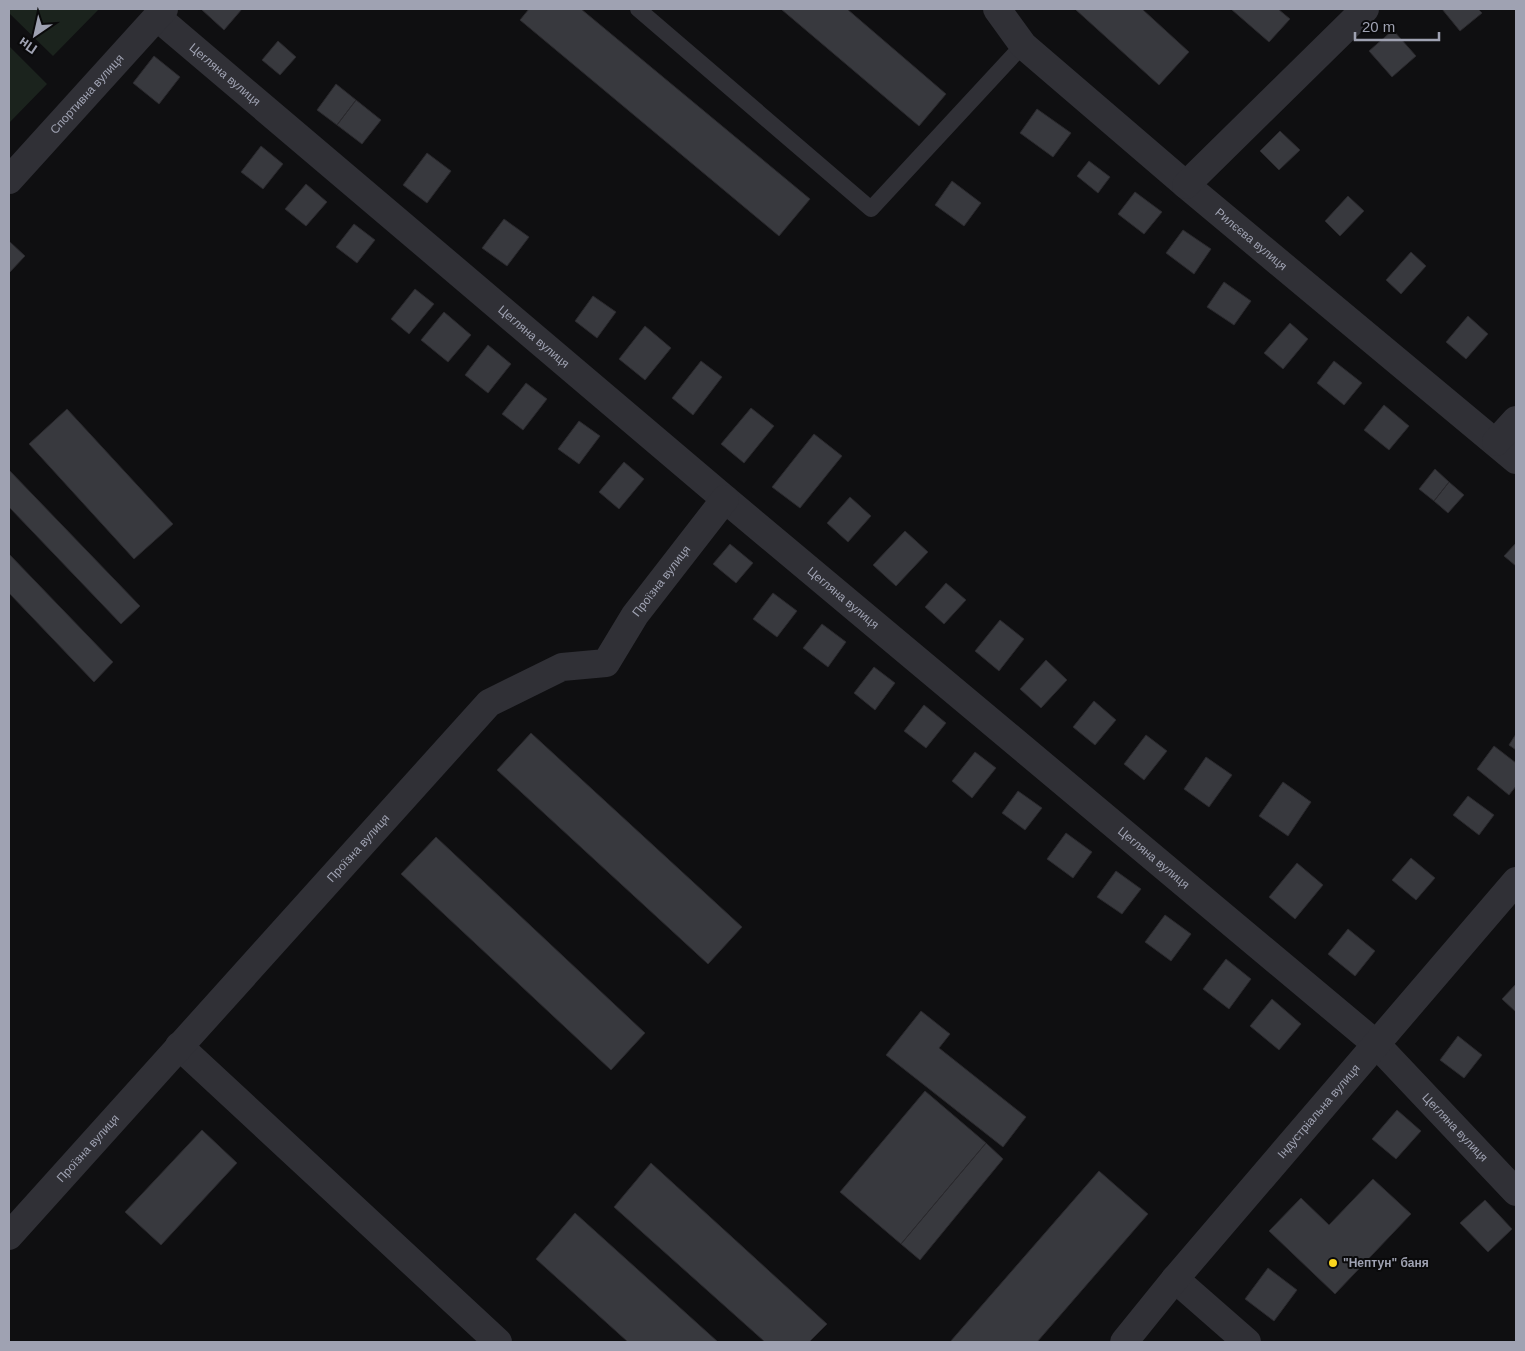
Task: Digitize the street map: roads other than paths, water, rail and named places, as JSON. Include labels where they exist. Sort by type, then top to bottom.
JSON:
[{"type":"street","name":"Рилєєва вулиця","points":[[997,9],[1023,45],[1186,185],[1516,460]]},
{"type":"street","points":[[1186,185],[1365,9]]},
{"type":"street","name":"Спортивна вулиця","points":[[9,180],[161,13]]},
{"type":"street","name":"Цегляна вулиця","points":[[161,13],[725,499],[1376,1044],[1516,1192]]},
{"type":"street","points":[[1496,442],[1516,420]]},
{"type":"street","name":"Проїзна вулиця","points":[[9,1236],[489,703],[562,668],[606,664],[635,615],[725,499]]},
{"type":"street","name":"Індустріальна вулиця","points":[[1124,1342],[1175,1279],[1516,881]]},
{"type":"street","points":[[179,1046],[498,1342]]},
{"type":"street","points":[[1175,1279],[1248,1342]]},
{"type":"lane","points":[[638,9],[871,208],[1023,45]]},
{"type":"place","name":"\"Нептун\" баня","points":[[1333,1263]]}]
